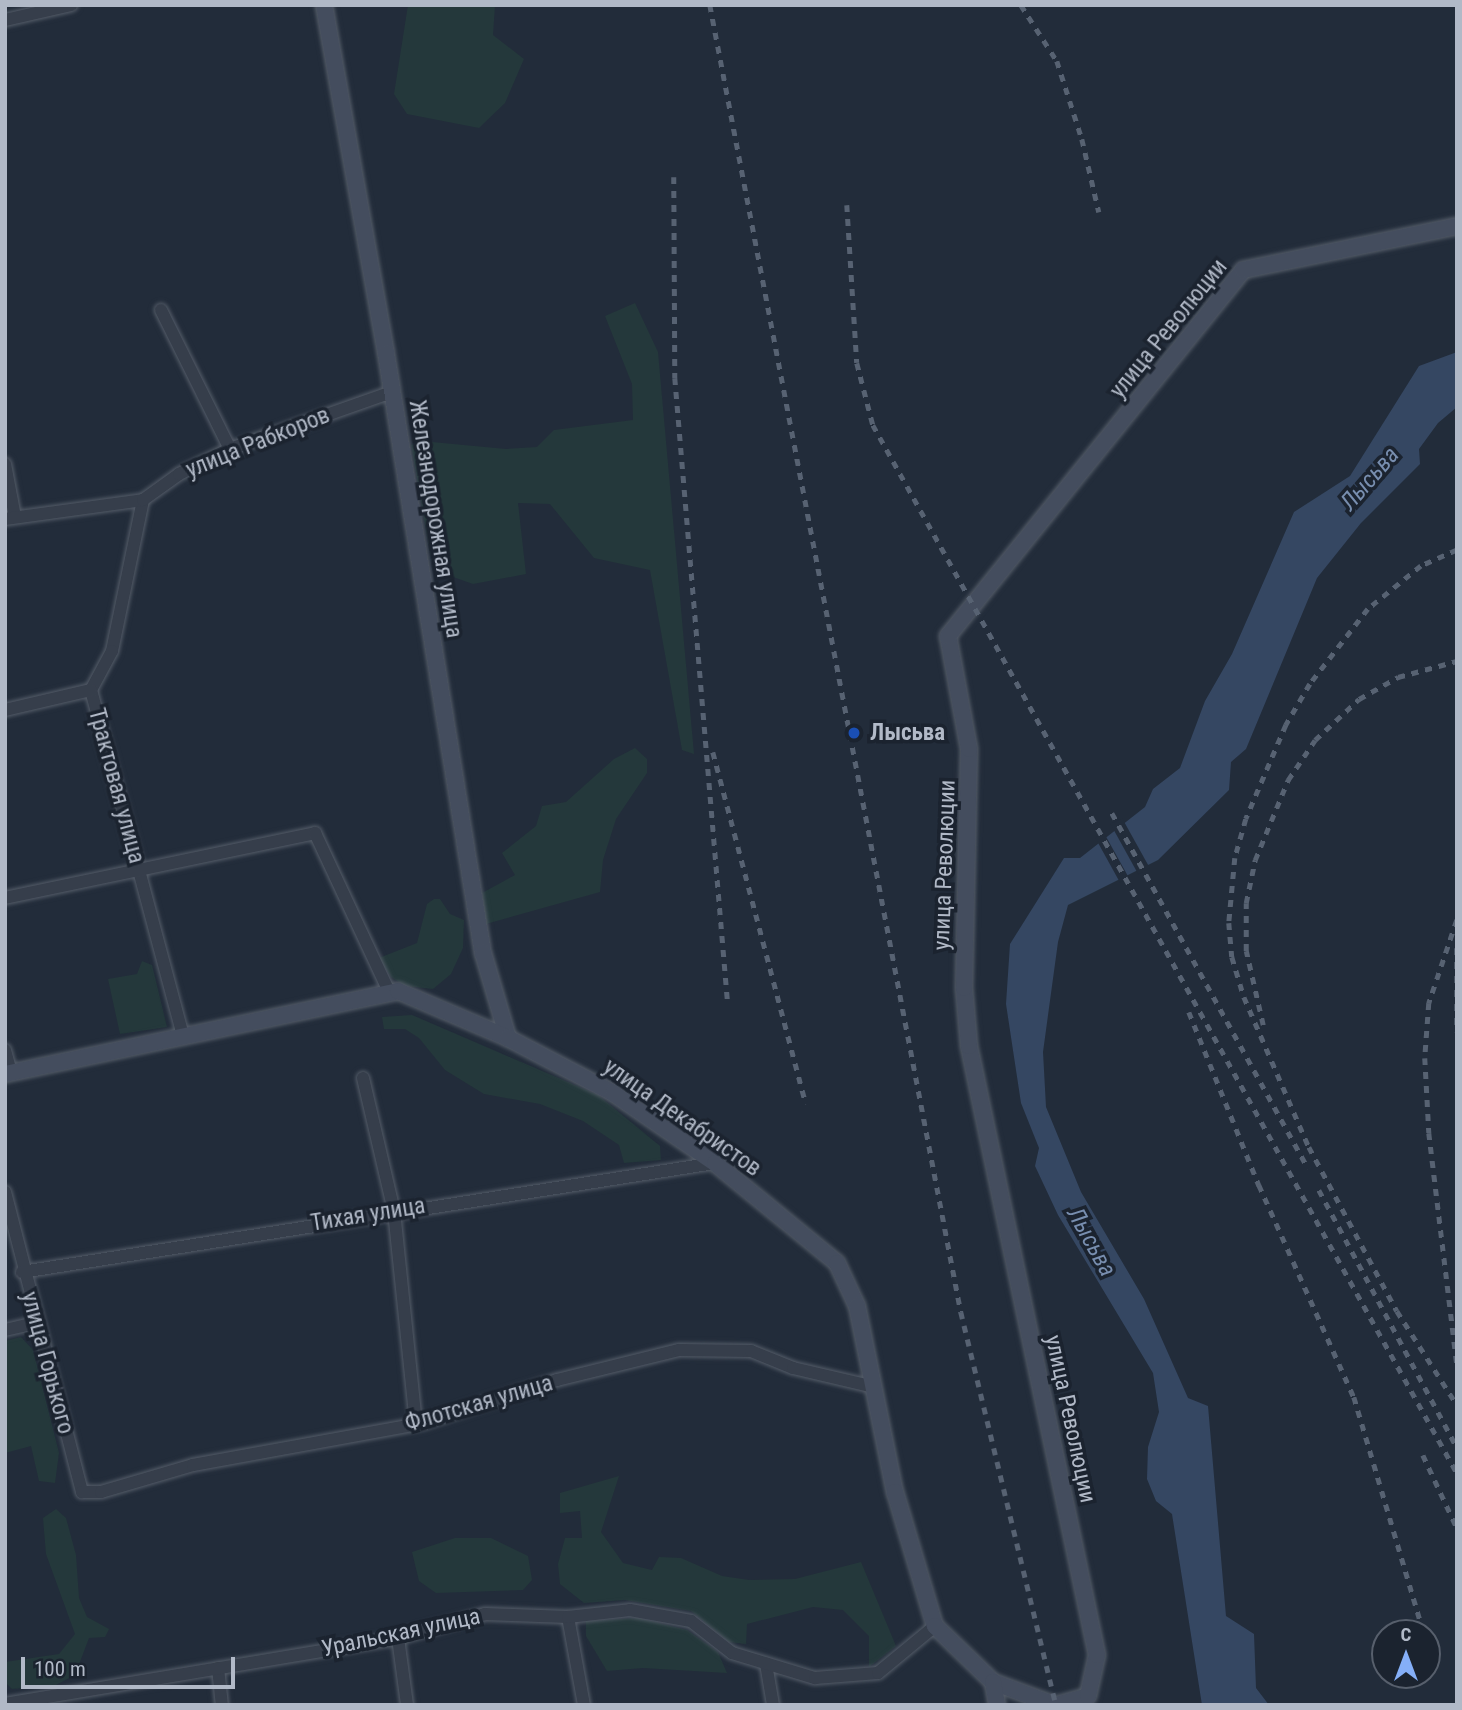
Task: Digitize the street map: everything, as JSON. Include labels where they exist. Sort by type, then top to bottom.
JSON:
[{"type":"street","points":[[5,20],[71,5]]},
{"type":"street","name":"Железнодорожная улица","points":[[324,5],[392,392],[483,953],[508,1038]]},
{"type":"street","name":"улица Революции","points":[[993,1682],[1056,1705],[1088,1696],[1097,1655],[969,1046],[964,988],[969,749],[948,636],[1243,270],[1457,226]]},
{"type":"street","points":[[161,310],[230,449]]},
{"type":"street","name":"улица Рабкоров","points":[[10,518],[143,500],[178,474],[230,449],[392,392]]},
{"type":"street","points":[[5,464],[10,518]]},
{"type":"street","name":"Трактовая улица","points":[[143,500],[112,651],[91,690],[182,1033]]},
{"type":"street","points":[[5,710],[91,690]]},
{"type":"street","points":[[5,898],[140,873],[315,833],[389,992]]},
{"type":"street","name":"улица Декабристов","points":[[8,1073],[182,1033],[398,991],[508,1038],[613,1093],[715,1163],[837,1263],[857,1306],[895,1492],[935,1626],[993,1682]]},
{"type":"street","points":[[5,1050],[8,1073]]},
{"type":"street","points":[[363,1078],[394,1211],[416,1424]]},
{"type":"street","name":"Тихая улица","points":[[22,1272],[394,1211],[715,1163]]},
{"type":"street","name":"улица Горького","points":[[5,1192],[22,1272],[82,1492]]},
{"type":"street","points":[[5,1330],[36,1323]]},
{"type":"street","name":"Флотская улица","points":[[82,1492],[101,1492],[193,1465],[416,1424],[557,1380],[679,1350],[751,1351],[793,1368],[874,1387]]},
{"type":"street","name":"Уральская улица","points":[[5,1704],[60,1700],[218,1668],[398,1638],[485,1614],[568,1617],[630,1610],[691,1621],[732,1653],[815,1678],[878,1673],[935,1626]]},
{"type":"street","points":[[568,1617],[584,1705]]},
{"type":"street","points":[[398,1638],[407,1705]]},
{"type":"street","points":[[766,1664],[773,1705]]},
{"type":"street","points":[[218,1668],[222,1705]]},
{"type":"street","points":[[993,1682],[998,1705]]},
{"type":"green space","points":[[408,5],[495,5],[493,35],[524,59],[505,103],[479,128],[407,114],[394,94]]},
{"type":"green space","points":[[635,303],[658,352],[694,754],[682,750],[650,570],[594,558],[550,504],[518,503],[526,574],[473,584],[433,570],[411,445],[432,442],[506,449],[537,447],[554,430],[633,420],[632,384],[605,316]]},
{"type":"green space","points":[[635,748],[647,759],[647,773],[616,819],[603,860],[600,892],[486,924],[482,893],[515,875],[502,853],[536,826],[542,806],[566,802],[614,759]]},
{"type":"green space","points":[[434,899],[440,899],[450,914],[464,920],[463,948],[451,974],[433,989],[405,986],[391,977],[379,958],[417,943],[427,904]]},
{"type":"green space","points":[[142,961],[152,965],[167,1027],[120,1034],[108,979],[137,974]]},
{"type":"green space","points":[[412,1015],[598,1095],[660,1146],[661,1160],[624,1163],[619,1145],[583,1121],[540,1104],[484,1094],[445,1070],[419,1038],[405,1029],[384,1029],[382,1017]]},
{"type":"green space","points":[[21,1337],[33,1350],[59,1453],[55,1483],[39,1481],[31,1446],[5,1453],[5,1341]]},
{"type":"green space","points":[[619,1476],[601,1532],[623,1563],[652,1570],[659,1557],[681,1558],[722,1576],[749,1580],[795,1579],[861,1562],[896,1646],[869,1667],[869,1636],[843,1610],[813,1607],[747,1624],[746,1644],[729,1642],[691,1611],[625,1600],[584,1603],[560,1584],[558,1564],[565,1538],[582,1538],[580,1511],[560,1513],[560,1493]]},
{"type":"green space","points":[[56,1509],[66,1518],[76,1555],[79,1598],[87,1617],[109,1629],[105,1637],[89,1638],[75,1675],[56,1685],[12,1689],[5,1682],[5,1662],[59,1654],[75,1634],[46,1554],[43,1518]]},
{"type":"green space","points":[[455,1538],[491,1538],[528,1556],[532,1580],[523,1590],[436,1593],[419,1581],[412,1552]]},
{"type":"green space","points":[[639,1618],[687,1630],[718,1652],[727,1673],[643,1668],[607,1671],[586,1636],[586,1621]]},
{"type":"water","points":[[1457,352],[1457,407],[1438,423],[1419,449],[1420,464],[1361,523],[1317,578],[1246,749],[1231,762],[1229,790],[1158,860],[1068,905],[1058,942],[1043,1052],[1046,1107],[1081,1192],[1144,1299],[1188,1398],[1208,1406],[1226,1616],[1254,1634],[1256,1688],[1269,1705],[1202,1705],[1172,1514],[1156,1501],[1147,1479],[1148,1447],[1159,1412],[1153,1373],[1058,1215],[1035,1166],[1039,1148],[1021,1103],[1006,1004],[1010,944],[1064,858],[1080,858],[1145,807],[1153,789],[1180,768],[1205,701],[1232,654],[1294,512],[1350,476],[1419,366]]},
{"type":"pier","points":[[1122,818],[1150,868],[1138,874],[1111,824]]},
{"type":"pier","points":[[1104,833],[1129,878],[1120,882],[1095,838]]},
{"type":"railway","points":[[710,5],[961,1312],[1056,1705]]},
{"type":"railway","points":[[1021,5],[1057,61],[1082,139],[1099,212]]},
{"type":"railway","points":[[674,177],[675,378],[728,1005]]},
{"type":"railway","points":[[847,205],[857,363],[873,425],[1457,1473]]},
{"type":"railway","points":[[1457,550],[1421,566],[1368,609],[1310,684],[1286,725],[1246,819],[1235,858],[1229,923],[1232,957],[1244,997],[1309,1147],[1397,1311],[1457,1405]]},
{"type":"railway","points":[[1263,1025],[1246,951],[1246,903],[1255,860],[1288,780],[1315,740],[1359,699],[1398,677],[1457,661]]},
{"type":"railway","points":[[713,752],[806,1104]]},
{"type":"railway","points":[[1112,813],[1308,1168]]},
{"type":"railway","points":[[1457,920],[1429,1003],[1425,1058],[1429,1133],[1457,1363]]},
{"type":"railway","points":[[1457,948],[1457,1032]]},
{"type":"railway","points":[[1189,1012],[1259,1185],[1354,1397],[1420,1619]]},
{"type":"railway","points":[[1319,1190],[1457,1447]]},
{"type":"railway","points":[[1423,1455],[1457,1528]]},
{"type":"place","name":"Лысьва","points":[[854,733]]}]
